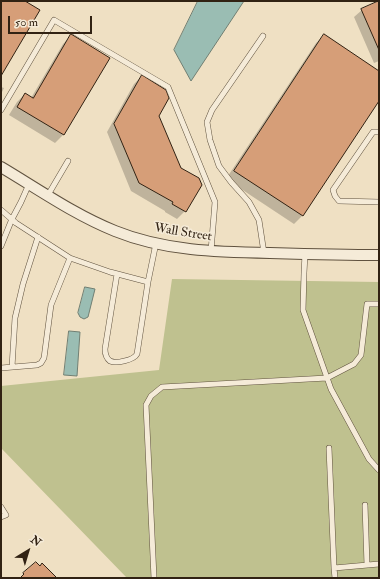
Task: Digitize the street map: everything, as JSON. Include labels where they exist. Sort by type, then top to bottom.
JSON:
[{"type":"street","name":"Wall Street","points":[[1,168],[81,215],[115,231],[156,243],[184,249],[211,251],[379,255]]},
{"type":"lane","points":[[1,110],[54,20],[168,87],[215,202],[211,251]]},
{"type":"lane","points":[[263,36],[212,110],[206,122],[210,140],[219,166],[249,202],[259,220],[264,253]]},
{"type":"lane","points":[[379,132],[374,132],[333,190],[339,201],[379,202]]},
{"type":"lane","points":[[48,195],[68,161]]},
{"type":"lane","points":[[2,243],[12,219],[30,184]]},
{"type":"lane","points":[[1,210],[16,223],[70,258],[117,274],[148,282]]},
{"type":"lane","points":[[12,367],[15,318],[23,284],[38,237]]},
{"type":"lane","points":[[117,274],[105,349],[105,355],[108,360],[112,362],[131,359],[137,354],[148,282],[156,243]]},
{"type":"lane","points":[[305,254],[303,310],[332,389],[369,459],[379,470]]},
{"type":"lane","points":[[1,368],[37,365],[41,363],[44,358],[51,305],[70,258]]},
{"type":"lane","points":[[154,578],[146,405],[151,396],[162,387],[328,378],[354,364],[361,355],[367,304],[379,304]]},
{"type":"lane","points":[[329,448],[335,578]]},
{"type":"lane","points":[[365,505],[367,565]]},
{"type":"lane","points":[[1,507],[6,514],[1,517]]},
{"type":"lane","points":[[334,568],[379,564]]},
{"type":"green space","points":[[172,279],[379,282],[379,578],[127,578],[1,448],[1,386],[159,370]]},
{"type":"water","points":[[198,1],[244,1],[191,81],[174,50]]},
{"type":"water","points":[[85,287],[95,289],[88,317],[84,319],[80,317],[78,313]]},
{"type":"water","points":[[69,331],[80,332],[77,376],[64,375]]},
{"type":"building","points":[[1,1],[25,1],[40,10],[1,76]]},
{"type":"building","points":[[379,1],[379,50],[361,9]]},
{"type":"building","points":[[71,34],[110,58],[64,135],[17,107],[25,93],[33,98]]},
{"type":"building","points":[[324,34],[379,71],[379,101],[303,216],[234,171]]},
{"type":"building","points":[[142,75],[166,90],[169,98],[159,116],[181,168],[199,178],[202,185],[186,212],[172,204],[173,202],[139,183],[114,124]]},
{"type":"building","points":[[36,562],[40,566],[42,563],[57,578],[20,578],[24,574],[23,573]]}]
